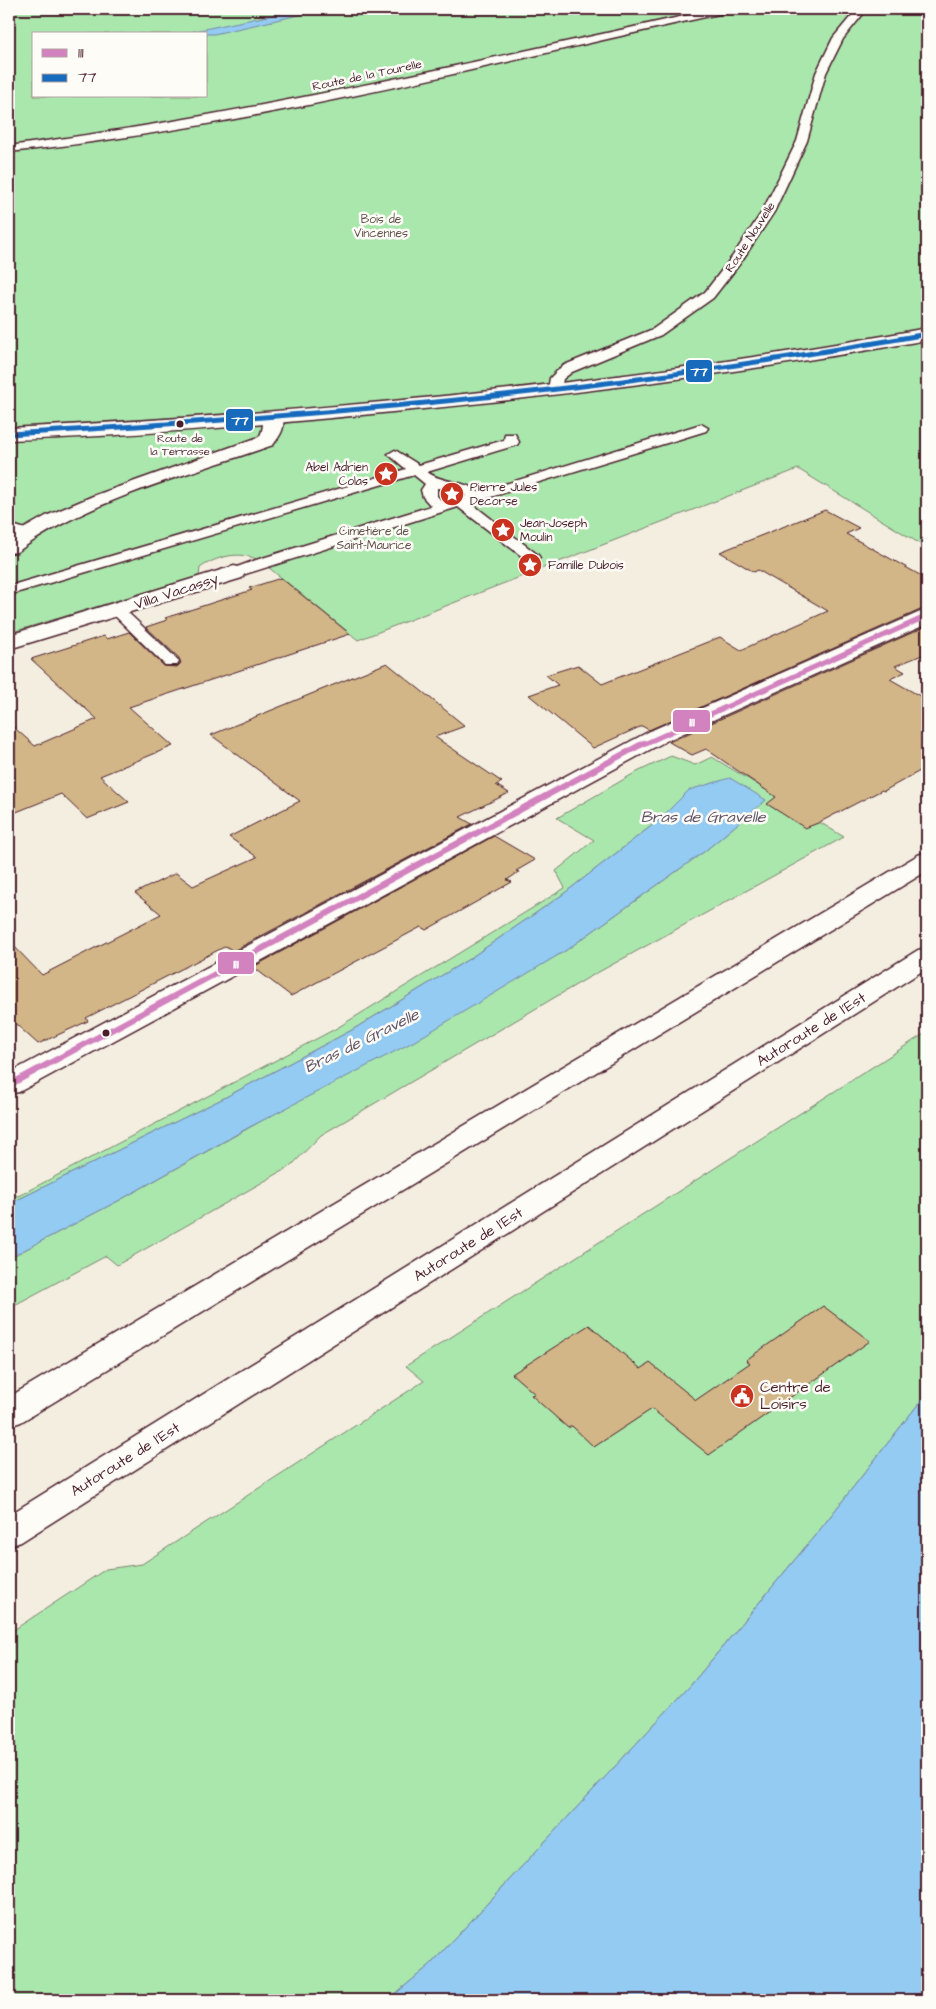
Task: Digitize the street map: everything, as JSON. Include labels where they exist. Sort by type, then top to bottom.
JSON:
[{"type":"main road","points":[[9,434],[273,418],[556,390],[743,364],[927,334]]},
{"type":"main road","points":[[9,547],[18,531],[110,496],[266,441],[273,432],[273,418]]},
{"type":"main road","name":"Villa Vacassy","points":[[9,642],[234,573]]},
{"type":"main road","points":[[9,1085],[658,736],[927,616]]},
{"type":"main road","points":[[9,1413],[927,860]]},
{"type":"main road","name":"Autoroute de l’Est","points":[[9,1532],[927,956]]},
{"type":"lane","name":"Route de la Tourelle","points":[[9,150],[191,122],[360,90],[728,9]]},
{"type":"lane","name":"Route Nouvelle","points":[[556,390],[558,378],[567,370],[657,332],[709,295],[737,259],[768,212],[802,141],[821,73],[838,38],[862,9]]},
{"type":"lane","points":[[234,573],[701,428]]},
{"type":"lane","points":[[9,591],[512,442],[510,437]]},
{"type":"lane","points":[[395,454],[433,483],[463,487],[477,498]]},
{"type":"lane","points":[[433,483],[428,490],[430,497],[442,508]]},
{"type":"lane","points":[[460,502],[533,558]]},
{"type":"lane","name":"Villa Vacassy","points":[[117,610],[171,662]]},
{"type":"green space","name":"Bois de Vincennes","points":[[9,9],[927,9],[927,548],[798,469],[358,640],[268,567],[251,557],[236,555],[220,558],[200,568],[199,576],[9,633]]},
{"type":"green space","points":[[671,756],[695,765],[712,757],[844,837],[586,979],[321,1135],[291,1166],[117,1265],[106,1256],[9,1308],[9,1258],[120,1200],[565,951],[705,851],[766,800],[689,790],[659,820],[562,895],[469,959],[352,1030],[224,1098],[9,1204],[9,1193],[18,1196],[337,1028],[565,888],[556,871],[594,840],[557,818],[633,774]]},
{"type":"green space","points":[[927,1032],[927,1393],[822,1527],[690,1686],[430,1965],[388,2000],[9,2000],[9,1633],[106,1569],[142,1564],[424,1381],[406,1366]]},
{"type":"water","points":[[302,9],[326,9],[214,34],[190,32]]},
{"type":"water","name":"Bras de Gravelle","points":[[730,778],[766,800],[705,851],[565,951],[413,1042],[246,1129],[120,1200],[9,1258],[9,1204],[224,1098],[352,1030],[469,959],[562,895],[659,820],[689,790]]},
{"type":"water","points":[[927,1393],[927,2000],[388,2000],[430,1965],[690,1686],[822,1527]]},
{"type":"building","points":[[825,510],[859,528],[846,534],[927,579],[927,607],[649,730],[642,726],[593,748],[529,695],[558,685],[546,675],[578,665],[602,684],[720,637],[741,650],[828,611],[758,570],[754,572],[720,552]]},
{"type":"building","points":[[281,578],[350,634],[129,707],[173,746],[100,776],[129,802],[87,819],[61,794],[9,815],[9,723],[35,746],[97,719],[31,659],[104,636],[107,639],[129,632],[164,666],[177,667],[181,663],[179,658],[146,627],[167,620],[165,618],[252,590],[249,588]]},
{"type":"building","points":[[927,626],[927,653],[895,666],[905,672],[890,679],[927,700],[927,767],[884,791],[882,790],[818,823],[805,828],[767,804],[776,797],[706,749],[692,755],[669,742]]},
{"type":"building","points":[[387,663],[465,726],[435,737],[502,782],[496,785],[509,793],[460,817],[472,824],[233,951],[226,946],[86,1018],[88,1021],[38,1044],[9,1018],[9,941],[42,975],[161,914],[135,893],[176,873],[193,886],[257,857],[229,837],[300,801],[211,735]]},
{"type":"building","points":[[494,836],[535,860],[516,871],[519,872],[507,880],[512,882],[426,930],[421,927],[291,996],[253,967]]},
{"type":"building","points":[[823,1306],[870,1341],[709,1455],[652,1409],[594,1447],[572,1426],[568,1428],[531,1395],[535,1394],[512,1374],[589,1325],[641,1369],[650,1363],[696,1400],[750,1363],[746,1360]]},
{"type":"transit line","name":"77","points":[[9,434],[240,420],[470,399],[699,371],[927,334]]},
{"type":"transit line","name":"111","points":[[9,1085],[658,736],[927,616]]},
{"type":"place","name":"Route de la Terrasse","points":[[180,424]]},
{"type":"place","name":"Abel Adrien Colas","points":[[386,474]]},
{"type":"place","name":"Pierre Jules Decorse","points":[[452,494]]},
{"type":"place","name":"Jean-Joseph Moulin","points":[[503,530]]},
{"type":"place","name":"Famille Dubois","points":[[530,565]]},
{"type":"place","name":"Centre de Loisirs","points":[[742,1396]]},
{"type":"park label","name":"Cimetière de Saint-Maurice","points":[[374,538]]}]
